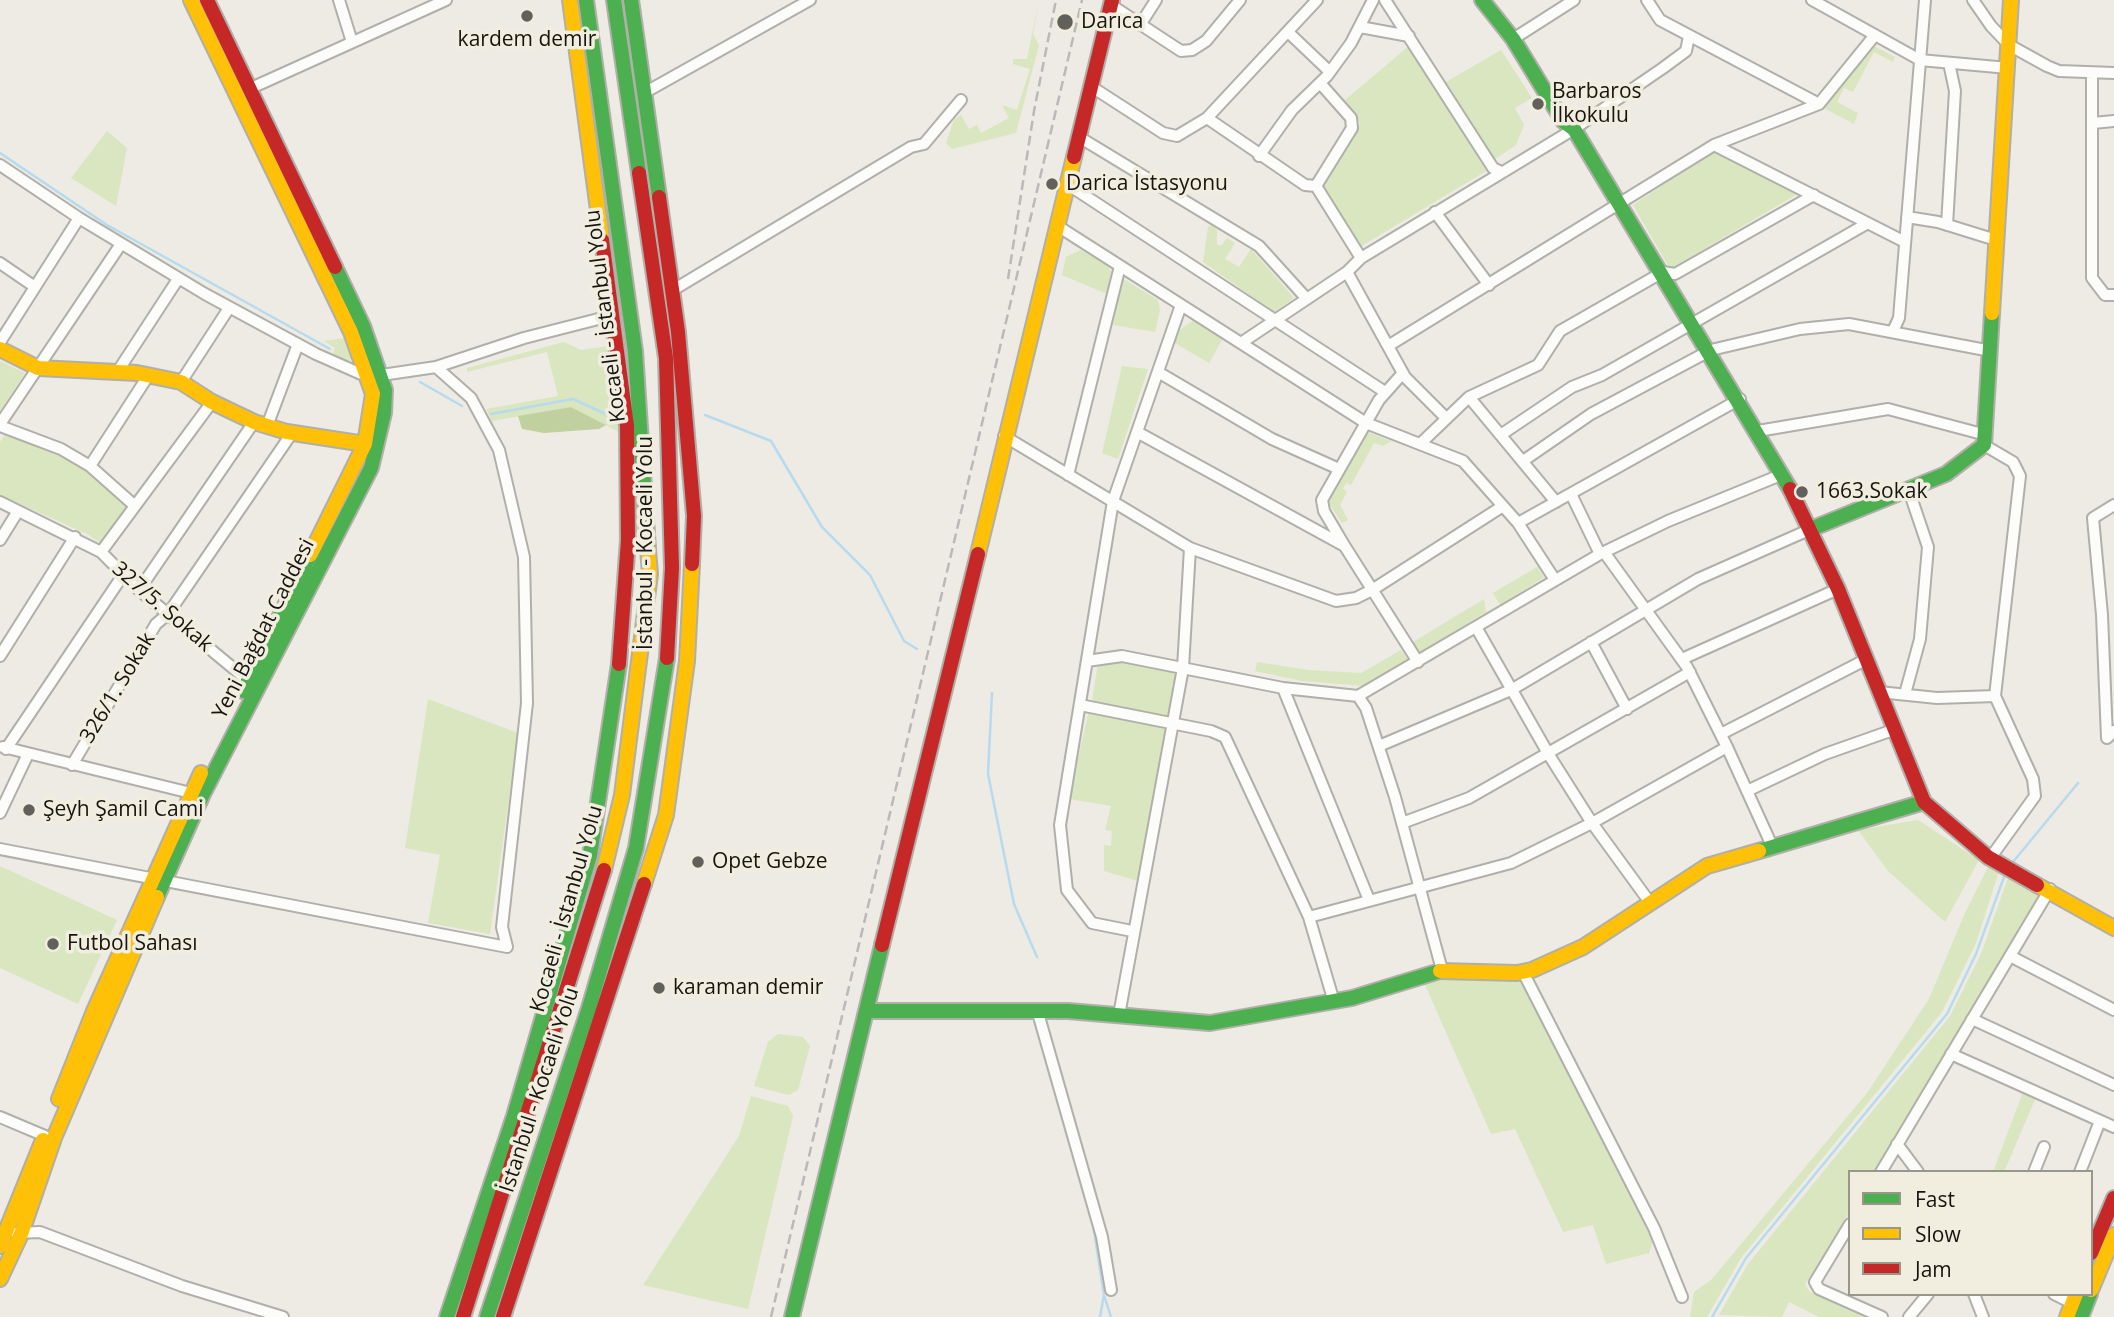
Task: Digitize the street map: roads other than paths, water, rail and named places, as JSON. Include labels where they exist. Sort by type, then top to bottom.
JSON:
[{"type":"main road","name":"Yeni Bağdat Caddesi","points":[[0,1246],[10,1231],[54,1138],[191,793],[371,468],[384,413],[385,390],[374,375],[345,319],[191,0]]},
{"type":"main road","name":"Yeni Bağdat Caddesi","points":[[0,1279],[10,1231],[94,1011],[253,684],[365,444],[374,375],[363,326],[206,0]]},
{"type":"main road","points":[[447,1317],[514,1116],[590,855],[602,793],[619,667],[628,540],[627,426],[570,0]]},
{"type":"main road","name":"Kocaeli - İstanbul Yolu","points":[[463,1317],[600,884],[622,795],[650,574],[635,351],[586,0]]},
{"type":"main road","name":"İstanbul - Kocaeli Yolu","points":[[488,1317],[589,1008],[636,848],[666,675],[671,568],[666,358],[614,0]]},
{"type":"main road","points":[[503,1317],[666,815],[687,661],[694,516],[673,290],[631,0]]},
{"type":"main road","points":[[1482,0],[1513,39],[1563,121],[1574,129],[1695,323],[1783,474],[1838,589],[1924,802],[1988,857],[2050,889],[2114,928]]},
{"type":"main road","points":[[1811,529],[1946,474],[1985,440],[2011,0]]},
{"type":"main road","points":[[792,1317],[1111,2]]},
{"type":"main road","points":[[0,349],[38,368],[118,371],[181,382],[212,402],[260,424],[292,433],[365,444]]},
{"type":"main road","points":[[866,1011],[1068,1011],[1210,1023],[1334,1002],[1403,984],[1442,970],[1523,972],[1583,947],[1707,866],[1924,802]]},
{"type":"main road","points":[[2093,1281],[2102,1233],[2114,1198]]},
{"type":"main road","points":[[2081,1317],[2089,1296]]},
{"type":"street","points":[[339,0],[352,42]]},
{"type":"street","points":[[249,89],[446,0]]},
{"type":"street","points":[[645,93],[810,0]]},
{"type":"street","points":[[1140,25],[1156,0]]},
{"type":"street","points":[[1111,2],[1140,25],[1181,51],[1192,50],[1206,41],[1240,0]]},
{"type":"street","points":[[1092,87],[1163,133],[1177,136],[1207,118],[1317,0]]},
{"type":"street","points":[[1259,156],[1292,110],[1330,72],[1360,27],[1373,0]]},
{"type":"street","points":[[1385,0],[1493,168],[1501,172]]},
{"type":"street","points":[[1513,39],[1574,0]]},
{"type":"street","points":[[1647,0],[1660,20],[1819,104]]},
{"type":"street","points":[[1812,0],[1920,60],[2008,68]]},
{"type":"street","points":[[1893,331],[1899,318],[1925,0]]},
{"type":"street","points":[[1973,0],[1991,26],[2009,45],[2059,71],[2114,73]]},
{"type":"street","points":[[1360,27],[1409,36]]},
{"type":"street","points":[[1288,32],[1330,72]]},
{"type":"street","points":[[1388,346],[1714,145],[1819,104],[1875,35]]},
{"type":"street","points":[[1241,343],[1347,272],[1362,258],[1574,129],[1686,51],[1689,36]]},
{"type":"street","points":[[1947,225],[1955,91],[1949,63]]},
{"type":"street","points":[[2092,73],[2092,278],[2105,295],[2114,295]]},
{"type":"street","points":[[1315,186],[1352,128],[1351,118],[1320,83]]},
{"type":"street","points":[[673,290],[911,147],[924,144],[961,100]]},
{"type":"street","points":[[1207,118],[1305,185],[1315,186]]},
{"type":"street","points":[[2093,122],[2114,121]]},
{"type":"street","points":[[1079,137],[1259,246],[1307,299]]},
{"type":"street","points":[[1714,145],[1905,242]]},
{"type":"street","points":[[0,165],[79,218],[229,308],[298,344],[374,375],[436,367],[524,338],[614,315]]},
{"type":"street","points":[[1067,184],[1385,392]]},
{"type":"street","points":[[1315,186],[1362,258]]},
{"type":"street","points":[[1420,444],[1469,397],[1538,365],[1560,331],[1663,272],[1675,274],[1814,195]]},
{"type":"street","points":[[1435,212],[1489,285]]},
{"type":"street","points":[[0,342],[79,218]]},
{"type":"street","points":[[1907,218],[1947,225],[1996,240]]},
{"type":"street","points":[[1502,434],[1572,387],[1602,375],[1868,223]]},
{"type":"street","points":[[1056,225],[1366,423],[1463,461],[1518,523],[1555,580]]},
{"type":"street","points":[[121,244],[0,425],[61,449],[90,466],[135,506]]},
{"type":"street","points":[[0,263],[35,288]]},
{"type":"street","points":[[1068,475],[1120,266]]},
{"type":"street","points":[[1347,272],[1403,373],[1446,418]]},
{"type":"street","points":[[118,371],[178,279]]},
{"type":"street","points":[[1132,931],[1092,923],[1067,890],[1060,825],[1113,501],[1181,305]]},
{"type":"street","points":[[181,382],[229,308]]},
{"type":"street","points":[[1523,460],[1591,414],[1711,350],[1800,329],[1849,324],[1991,351]]},
{"type":"street","points":[[139,590],[260,424],[298,344]]},
{"type":"street","points":[[0,849],[507,947],[502,927],[527,703],[524,557],[499,450],[471,398],[436,367]]},
{"type":"street","points":[[1158,372],[1272,439],[1339,469]]},
{"type":"street","points":[[1403,373],[1385,392],[1322,500],[1324,511],[1344,545],[1418,662]]},
{"type":"street","points":[[90,466],[148,376]]},
{"type":"street","points":[[1469,397],[1556,502]]},
{"type":"street","points":[[1518,523],[1740,399]]},
{"type":"street","points":[[101,552],[212,402]]},
{"type":"street","points":[[1758,431],[1888,409],[1985,440],[2013,462],[2020,475],[1995,696],[2033,779],[2035,796],[1992,857],[1988,857]]},
{"type":"street","points":[[1137,432],[1344,545]]},
{"type":"street","name":"326/1. Sokak","points":[[72,765],[156,624],[168,614],[292,433]]},
{"type":"street","points":[[1004,436],[1190,548],[1336,601],[1356,598],[1372,590],[1503,506]]},
{"type":"street","points":[[1087,661],[1122,656],[1283,688],[1358,696],[1602,553],[1668,521],[1783,474]]},
{"type":"street","points":[[1905,694],[1920,639],[1928,547],[1908,488]]},
{"type":"street","points":[[1571,494],[1602,553],[1648,609],[1690,672],[1773,848]]},
{"type":"street","name":"327/5. Sokak","points":[[0,502],[101,552],[139,590],[253,684]]},
{"type":"street","points":[[2114,505],[2093,518],[2108,621],[2107,738],[2114,731]]},
{"type":"street","points":[[0,540],[18,511]]},
{"type":"street","points":[[1379,746],[1511,690],[1698,579],[1811,529]]},
{"type":"street","points":[[0,656],[75,537]]},
{"type":"street","points":[[1119,1015],[1132,931],[1183,668],[1190,548]]},
{"type":"street","points":[[122,575],[3,748],[27,756],[191,793]]},
{"type":"street","points":[[1682,659],[1838,589]]},
{"type":"street","points":[[1476,628],[1549,755],[1592,823],[1651,904]]},
{"type":"street","points":[[1591,642],[1627,709]]},
{"type":"street","points":[[1721,734],[1865,660]]},
{"type":"street","points":[[1402,823],[1469,798],[1549,755],[1690,672]]},
{"type":"street","points":[[1283,688],[1369,900]]},
{"type":"street","points":[[1879,692],[1937,698],[1995,696]]},
{"type":"street","points":[[1358,696],[1366,708],[1379,746],[1442,970]]},
{"type":"street","points":[[1080,705],[1173,723],[1225,737],[1309,917],[1334,1002]]},
{"type":"street","points":[[1747,791],[1825,754],[1893,730]]},
{"type":"street","points":[[1309,917],[1511,863],[1592,823],[1727,747]]},
{"type":"street","points":[[0,813],[27,756]]},
{"type":"street","points":[[1882,1170],[2050,889]]},
{"type":"street","points":[[2010,956],[2114,1010]]},
{"type":"street","points":[[1523,972],[1654,1228],[1682,1297]]},
{"type":"street","points":[[1038,1013],[1102,1237],[1111,1290]]},
{"type":"street","points":[[1972,1018],[2114,1085]]},
{"type":"street","points":[[1951,1054],[2114,1127]]},
{"type":"street","points":[[0,1117],[45,1136]]},
{"type":"street","points":[[2081,1170],[2100,1121]]},
{"type":"street","points":[[1897,1144],[1916,1170]]},
{"type":"street","points":[[2035,1170],[2044,1147]]},
{"type":"street","points":[[1848,1227],[1815,1282],[1819,1289],[1882,1317]]},
{"type":"street","points":[[10,1231],[40,1232],[182,1286],[283,1317]]},
{"type":"street","points":[[1909,1317],[1926,1296]]},
{"type":"street","points":[[1975,1296],[1983,1317]]},
{"type":"waterway","points":[[0,153],[107,225],[330,349]]},
{"type":"waterway","points":[[420,382],[462,406]]},
{"type":"waterway","points":[[491,414],[573,399],[610,416]]},
{"type":"waterway","points":[[705,415],[771,441],[822,527],[870,575],[904,641],[917,649]]},
{"type":"waterway","points":[[992,693],[988,774],[1014,904],[1037,957]]},
{"type":"waterway","points":[[2013,862],[2078,783]]},
{"type":"waterway","points":[[1712,1317],[1746,1258],[1947,1014],[1976,954],[2004,877]]},
{"type":"waterway","points":[[1093,1224],[1104,1295],[1111,1317]]},
{"type":"waterway","points":[[1100,1317],[1104,1295]]},
{"type":"railway","points":[[1008,279],[1034,111],[1056,0]]},
{"type":"railway","points":[[771,1317],[1082,0]]},
{"type":"place","name":"kardem demir","points":[[527,16]]},
{"type":"place","name":"Darıca","points":[[1065,22]]},
{"type":"place","name":"Barbaros İlkokulu","points":[[1538,104]]},
{"type":"place","name":"Darica İstasyonu","points":[[1052,184]]},
{"type":"place","name":"1663.Sokak","points":[[1802,492]]},
{"type":"place","name":"Şeyh Şamil Cami","points":[[29,810]]},
{"type":"place","name":"Opet Gebze","points":[[698,862]]},
{"type":"place","name":"Futbol Sahası","points":[[53,944]]},
{"type":"place","name":"karaman demir","points":[[659,988]]}]
